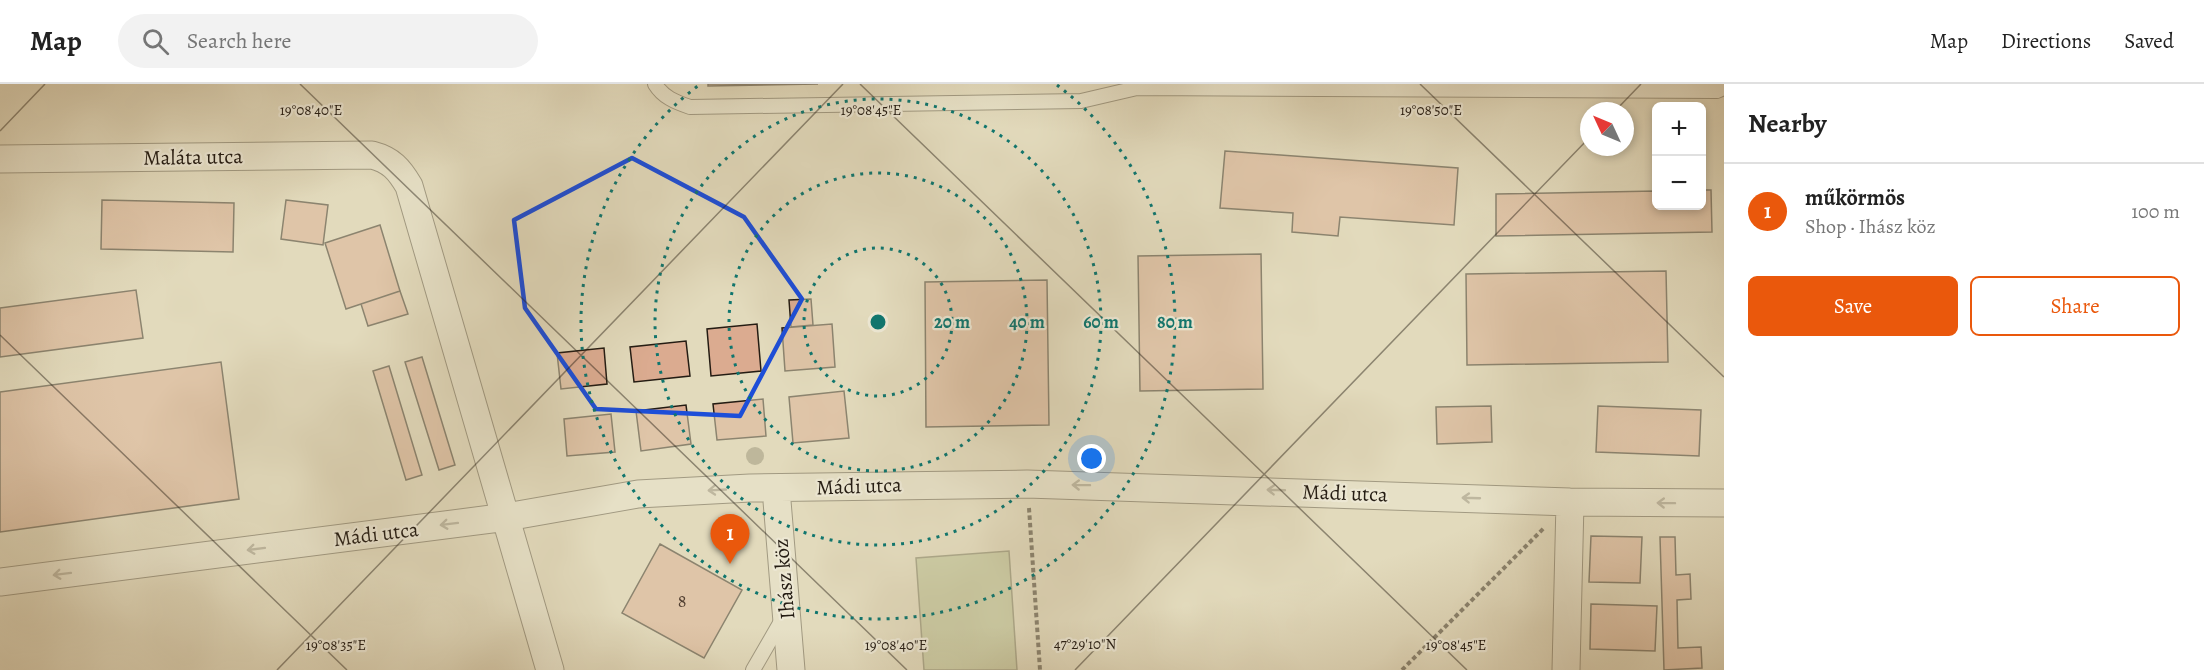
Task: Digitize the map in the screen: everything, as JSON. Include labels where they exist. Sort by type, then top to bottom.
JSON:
[{"type":"street","name":"Maláta utca","points":[[0,159],[372,155],[385,158],[398,167],[409,186],[507,517]]},
{"type":"street","name":"Mádi utca","points":[[0,582],[507,517],[638,494],[884,484],[1027,484],[1570,502],[1724,503]]},
{"type":"street","name":"Ihász köz","points":[[776,489],[791,670]]},
{"type":"street","points":[[1566,670],[1570,502]]},
{"type":"street","points":[[507,517],[550,670]]},
{"type":"lane","points":[[655,84],[659,92],[673,102],[690,107],[1081,101],[1137,88],[1717,91],[1724,88]]},
{"type":"lane","points":[[753,670],[787,611]]},
{"type":"path","points":[[1027,484],[1040,670]]},
{"type":"path","points":[[1402,670],[1570,502]]},
{"type":"highlighted area","points":[[632,158],[744,217],[802,299],[740,416],[596,409],[525,308],[514,220]]},
{"type":"green space","points":[[1009,551],[1017,670],[924,670],[916,558]]},
{"type":"building","points":[[708,84],[818,84],[708,86]]},
{"type":"building","points":[[1225,151],[1458,168],[1454,225],[1340,217],[1338,236],[1292,232],[1293,213],[1220,208]]},
{"type":"building","points":[[1706,190],[1711,190],[1712,232],[1496,236],[1496,194],[1652,191],[1652,210],[1706,210]]},
{"type":"building","points":[[102,200],[234,203],[233,252],[101,249]]},
{"type":"building","points":[[286,200],[328,205],[323,245],[281,239]]},
{"type":"building","points":[[380,225],[400,291],[346,309],[325,243]]},
{"type":"building","points":[[1261,254],[1263,389],[1140,391],[1138,256]]},
{"type":"building","points":[[1666,271],[1668,362],[1467,365],[1466,274]]},
{"type":"building","points":[[1047,280],[1049,425],[926,427],[925,282]]},
{"type":"building","points":[[136,290],[143,338],[0,357],[0,308]]},
{"type":"building","points":[[400,291],[408,314],[368,326],[361,304]]},
{"type":"building","points":[[811,299],[813,325],[791,327],[789,300]]},
{"type":"building","points":[[757,324],[761,371],[711,376],[707,329]]},
{"type":"building","points":[[832,324],[835,367],[785,371],[782,328]]},
{"type":"building","points":[[686,341],[690,376],[634,382],[630,347]]},
{"type":"building","points":[[604,348],[607,384],[561,389],[557,353]]},
{"type":"building","points":[[422,357],[455,465],[439,470],[405,362]]},
{"type":"building","points":[[221,362],[239,499],[0,532],[0,392]]},
{"type":"building","points":[[389,366],[422,475],[406,480],[373,371]]},
{"type":"building","points":[[844,391],[849,438],[793,443],[789,397]]},
{"type":"building","points":[[763,399],[766,436],[717,440],[713,404]]},
{"type":"building","points":[[686,405],[691,444],[641,451],[636,411]]},
{"type":"building","points":[[1491,406],[1492,442],[1437,444],[1436,407]]},
{"type":"building","points":[[1598,406],[1701,410],[1699,456],[1596,452]]},
{"type":"building","points":[[611,414],[615,452],[567,456],[564,419]]},
{"type":"building","points":[[1591,536],[1642,537],[1640,583],[1589,582]]},
{"type":"building","points":[[1660,537],[1675,537],[1676,575],[1690,574],[1691,599],[1677,600],[1678,648],[1701,647],[1702,668],[1664,670]]},
{"type":"building","points":[[660,544],[742,590],[704,658],[622,613]]},
{"type":"building","points":[[1591,604],[1657,606],[1655,651],[1590,649]]},
{"type":"place","name":"műkörmös","points":[[730,564]]}]
